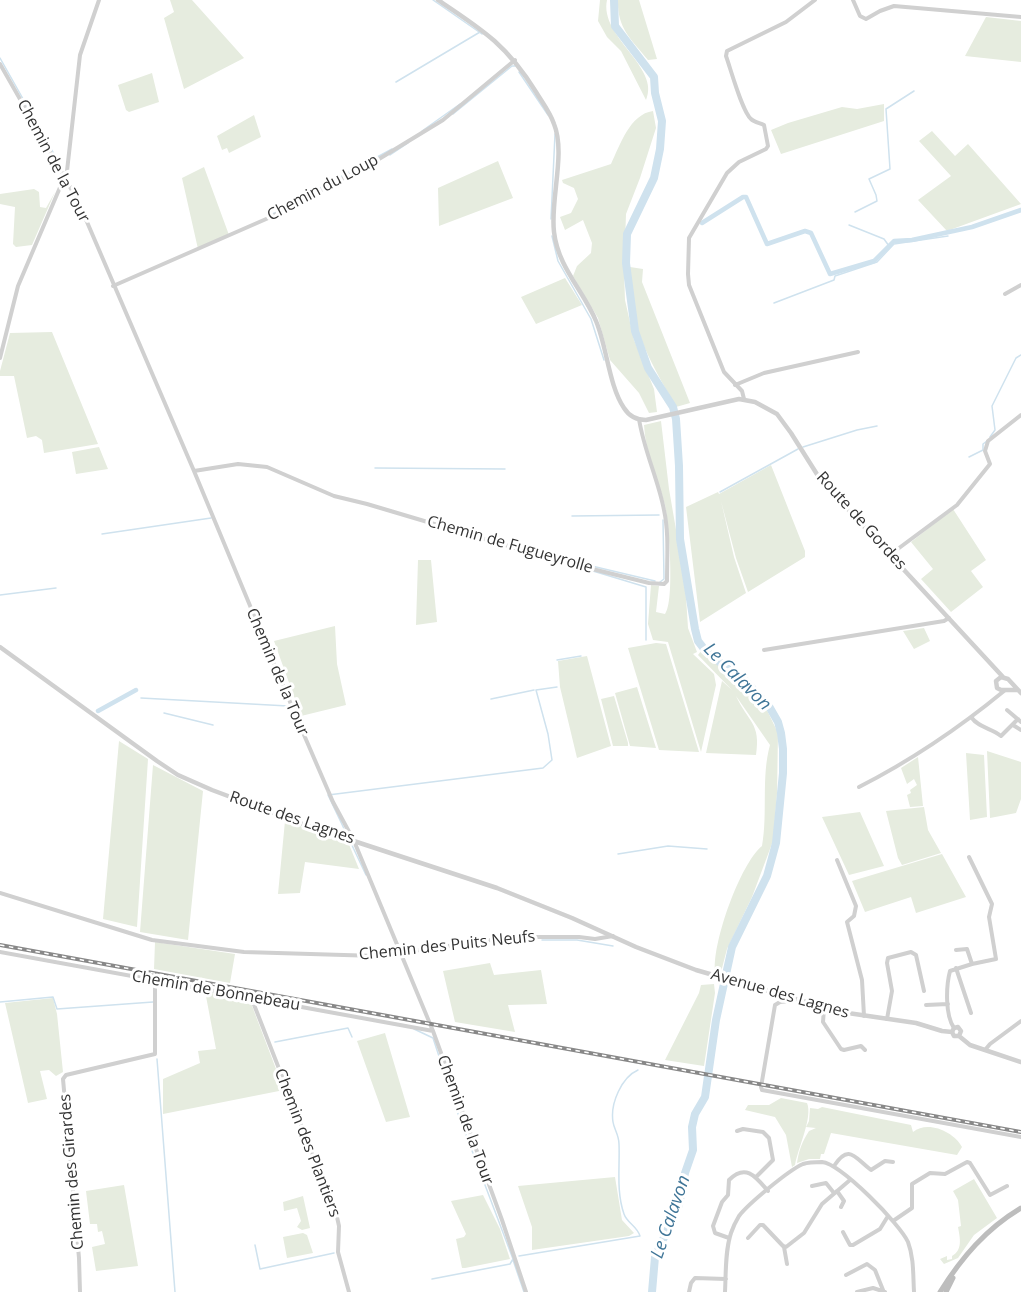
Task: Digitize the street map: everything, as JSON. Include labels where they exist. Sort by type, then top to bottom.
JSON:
[{"type":"main road","points":[[940,1292],[970,1251],[992,1227],[1021,1208]]},
{"type":"main road","points":[[946,1292],[970,1251]]},
{"type":"street","points":[[0,358],[18,286],[64,178],[70,151],[80,56],[99,0]]},
{"type":"street","points":[[438,0],[495,40],[515,60],[551,117],[556,128],[557,158],[554,232],[560,257],[597,322],[621,404],[627,413],[639,419],[654,419],[733,399],[744,399],[742,392],[724,372],[689,285],[689,237],[733,166],[768,146],[764,125],[749,116],[726,56],[727,51],[786,22],[815,0]]},
{"type":"street","points":[[853,0],[860,16],[866,19],[894,6],[1021,17]]},
{"type":"street","name":"Chemin du Loup","points":[[113,286],[273,216],[379,159],[442,120],[515,60]]},
{"type":"street","name":"Chemin de la Tour","points":[[0,64],[78,201],[313,756],[333,802],[353,839],[433,1030],[526,1292]]},
{"type":"street","points":[[1005,294],[1021,285]]},
{"type":"street","points":[[735,385],[764,373],[858,352]]},
{"type":"street","name":"Route de Gordes","points":[[744,399],[764,406],[777,414],[820,479],[1003,677]]},
{"type":"street","points":[[891,554],[957,505],[990,464],[985,450],[988,441],[1021,415]]},
{"type":"street","name":"Chemin de Fugueyrolle","points":[[194,471],[238,464],[267,467],[334,496],[552,559],[649,583],[664,584],[667,580],[664,508],[644,445],[639,419]]},
{"type":"street","points":[[764,650],[944,621],[949,618]]},
{"type":"street","name":"Route des Lagnes","points":[[0,647],[178,775],[291,820],[497,888],[613,936]]},
{"type":"street","points":[[994,666],[997,688],[995,698]]},
{"type":"street","points":[[996,681],[1003,677],[1019,691]]},
{"type":"street","points":[[860,787],[909,761],[971,717],[1005,690],[1009,682]]},
{"type":"street","points":[[997,688],[1019,691]]},
{"type":"street","points":[[971,717],[979,726],[995,731],[1001,736],[1019,721],[1007,710]]},
{"type":"street","points":[[1013,724],[1021,730]]},
{"type":"street","points":[[969,857],[992,904],[988,917],[996,959],[950,971],[949,1020],[952,1030],[960,1028],[959,1036],[967,1043],[1021,1062]]},
{"type":"street","points":[[837,860],[856,906],[854,916],[847,922],[862,980],[864,1016]]},
{"type":"street","name":"Chemin des Puits Neufs","points":[[0,893],[152,940],[244,952],[377,956],[491,940],[549,937],[605,939],[613,936]]},
{"type":"street","name":"Avenue des Lagnes","points":[[613,936],[712,976],[824,1008],[916,1023],[942,1031],[952,1030],[954,1036],[959,1036]]},
{"type":"street","points":[[956,950],[967,949],[972,964]]},
{"type":"street","name":"Chemin de Bonnebeau","points":[[0,952],[433,1030]]},
{"type":"street","points":[[888,1019],[892,991],[886,963],[888,958],[914,953],[924,991]]},
{"type":"street","points":[[957,968],[971,1013]]},
{"type":"street","name":"Chemin des Girardes","points":[[80,1292],[63,1079],[66,1075],[155,1054],[155,980]]},
{"type":"street","name":"Chemin des Plantiers","points":[[251,997],[337,1217],[338,1252],[349,1292]]},
{"type":"street","points":[[791,998],[789,1001],[775,1005],[764,1065],[762,1090],[1021,1137]]},
{"type":"street","points":[[926,1005],[948,1004]]},
{"type":"street","points":[[824,1008],[823,1022],[841,1048],[844,1050],[861,1046],[865,1050]]},
{"type":"street","points":[[986,1050],[987,1046],[1021,1021]]},
{"type":"street","points":[[737,1131],[743,1129],[763,1132],[769,1138],[773,1160],[756,1177]]},
{"type":"street","points":[[834,1166],[845,1154],[857,1156],[871,1170],[885,1161],[893,1162]]},
{"type":"street","points":[[725,1292],[729,1238],[739,1216],[805,1163],[822,1162],[834,1166],[850,1180],[904,1234],[911,1251],[914,1292]]},
{"type":"street","points":[[893,1221],[912,1208],[912,1184],[930,1173],[943,1175],[967,1162],[970,1163],[990,1195],[1007,1186]]},
{"type":"street","points":[[729,1238],[715,1233],[712,1226],[722,1202],[728,1195],[729,1180],[743,1172],[756,1177],[768,1191]]},
{"type":"street","points":[[784,1247],[804,1233],[816,1211],[850,1180]]},
{"type":"street","points":[[812,1186],[826,1183],[843,1201],[842,1208]]},
{"type":"street","points":[[843,1232],[850,1245],[853,1245],[880,1229],[888,1216]]},
{"type":"street","points":[[748,1238],[760,1225],[763,1225],[784,1247],[787,1264]]},
{"type":"street","points":[[846,1275],[867,1264],[875,1270],[884,1291]]},
{"type":"street","points":[[689,1292],[690,1283],[695,1278],[726,1279]]},
{"type":"street","points":[[857,1292],[869,1288],[884,1291]]},
{"type":"shaded area","points":[[170,0],[192,0],[244,58],[184,89],[164,18],[174,12]]},
{"type":"shaded area","points":[[600,0],[607,0],[607,14],[612,27],[645,76],[648,88],[646,100],[621,51],[607,37],[598,21]]},
{"type":"shaded area","points":[[618,0],[639,0],[657,59],[648,60],[626,33],[618,10]]},
{"type":"shaded area","points":[[986,17],[1021,21],[1021,62],[965,56]]},
{"type":"shaded area","points":[[152,73],[159,102],[129,112],[126,110],[118,85]]},
{"type":"shaded area","points":[[884,104],[884,121],[781,154],[771,130],[842,107],[857,109]]},
{"type":"shaded area","points":[[653,111],[656,128],[626,214],[624,272],[625,300],[634,340],[654,389],[657,412],[649,413],[639,393],[610,360],[598,318],[573,276],[577,266],[591,253],[592,243],[583,220],[565,230],[560,217],[571,213],[578,199],[574,188],[563,183],[562,180],[611,164],[632,124],[645,113]]},
{"type":"shaded area","points":[[254,115],[261,137],[229,153],[227,148],[222,150],[217,136]]},
{"type":"shaded area","points":[[932,131],[955,156],[968,144],[1021,204],[947,231],[918,200],[951,176],[919,141]]},
{"type":"shaded area","points":[[498,161],[513,198],[439,226],[438,188]]},
{"type":"shaded area","points":[[204,167],[229,235],[198,249],[182,178]]},
{"type":"shaded area","points":[[34,189],[39,192],[40,207],[46,208],[55,192],[32,245],[16,247],[13,244],[15,207],[0,204],[0,194]]},
{"type":"shaded area","points":[[630,267],[643,269],[642,282],[690,403],[676,407],[642,342],[631,300]]},
{"type":"shaded area","points":[[565,278],[582,305],[536,324],[521,297]]},
{"type":"shaded area","points":[[52,332],[98,444],[44,453],[42,440],[36,436],[27,438],[14,376],[0,376],[0,371],[10,333]]},
{"type":"shaded area","points":[[661,421],[669,489],[685,582],[688,628],[697,652],[693,654],[714,674],[716,685],[701,752],[668,642],[653,640],[648,624],[651,585],[659,586],[656,612],[665,614],[670,594],[667,514],[652,465],[644,425]]},
{"type":"shaded area","points":[[99,447],[108,469],[76,474],[72,452]]},
{"type":"shaded area","points":[[771,465],[805,551],[805,557],[748,592],[736,558],[721,501],[734,557],[746,593],[700,622],[686,507],[718,492],[719,494]]},
{"type":"shaded area","points":[[953,509],[986,560],[971,571],[983,587],[951,612],[921,579],[933,569],[911,542]]},
{"type":"shaded area","points":[[418,560],[431,560],[437,622],[416,625]]},
{"type":"shaded area","points":[[335,626],[337,664],[346,705],[301,716],[274,641]]},
{"type":"shaded area","points":[[924,628],[930,641],[914,649],[903,631]]},
{"type":"shaded area","points":[[656,643],[666,644],[699,752],[659,750],[628,648]]},
{"type":"shaded area","points":[[701,651],[745,682],[765,706],[778,733],[777,794],[773,841],[752,897],[727,949],[721,972],[715,970],[718,941],[723,923],[745,869],[762,846],[767,757],[770,745],[736,696],[755,729],[756,755],[706,753],[722,681],[732,690],[698,655]]},
{"type":"shaded area","points":[[587,656],[611,746],[577,758],[560,687],[558,661]]},
{"type":"shaded area","points":[[637,687],[656,748],[630,746],[615,693]]},
{"type":"shaded area","points":[[614,696],[628,746],[613,746],[601,699]]},
{"type":"shaded area","points":[[119,741],[148,759],[137,927],[103,919]]},
{"type":"shaded area","points":[[987,751],[1021,762],[1021,799],[1016,813],[990,818]]},
{"type":"shaded area","points":[[966,753],[984,755],[987,817],[970,820]]},
{"type":"shaded area","points":[[918,757],[923,806],[910,807],[907,795],[917,785],[914,779],[907,784],[901,768]]},
{"type":"shaded area","points":[[153,765],[203,791],[188,940],[140,932]]},
{"type":"shaded area","points":[[924,807],[928,830],[941,853],[902,865],[898,858],[886,811]]},
{"type":"shaded area","points":[[860,812],[884,866],[849,875],[822,817]]},
{"type":"shaded area","points":[[285,821],[348,842],[359,869],[305,862],[300,893],[278,894]]},
{"type":"shaded area","points":[[942,854],[966,897],[916,913],[911,897],[865,912],[852,881]]},
{"type":"shaded area","points":[[155,942],[235,954],[230,983],[154,969]]},
{"type":"shaded area","points":[[490,963],[494,975],[541,970],[547,1004],[508,1005],[515,1032],[455,1022],[443,971]]},
{"type":"shaded area","points":[[714,984],[715,993],[704,1066],[665,1060],[701,985]]},
{"type":"shaded area","points":[[205,991],[249,998],[284,1090],[163,1114],[163,1079],[200,1063],[198,1051],[216,1049]]},
{"type":"shaded area","points":[[53,998],[57,1014],[63,1072],[56,1076],[49,1070],[40,1071],[47,1099],[28,1103],[5,1003]]},
{"type":"shaded area","points":[[385,1033],[410,1117],[386,1122],[357,1041]]},
{"type":"shaded area","points":[[781,1098],[807,1103],[808,1109],[804,1133],[795,1165],[792,1167],[786,1135],[775,1117],[745,1110],[748,1105],[769,1105]]},
{"type":"shaded area","points":[[822,1107],[911,1125],[913,1132],[926,1127],[940,1129],[947,1132],[962,1147],[957,1155],[831,1133],[820,1159],[809,1159],[797,1163],[804,1139],[809,1131],[816,1128],[806,1127],[810,1108]]},
{"type":"shaded area","points":[[615,1177],[622,1220],[634,1233],[629,1236],[532,1250],[532,1227],[518,1186]]},
{"type":"shaded area","points":[[974,1179],[997,1218],[974,1235],[958,1258],[944,1264],[940,1259],[947,1256],[947,1260],[952,1259],[960,1243],[958,1200],[953,1191]]},
{"type":"shaded area","points":[[124,1185],[138,1266],[96,1271],[92,1247],[105,1244],[102,1231],[98,1232],[97,1224],[90,1224],[86,1191]]},
{"type":"shaded area","points":[[483,1195],[500,1229],[510,1259],[462,1268],[456,1239],[466,1234],[451,1201]]},
{"type":"shaded area","points":[[303,1196],[310,1228],[302,1230],[297,1227],[301,1221],[297,1208],[284,1211],[283,1202]]},
{"type":"shaded area","points":[[303,1233],[307,1235],[313,1253],[287,1258],[283,1237]]},
{"type":"waterway","points":[[433,0],[482,34]]},
{"type":"waterway","name":"Le Calavon","points":[[614,0],[615,26],[654,77],[655,93],[662,121],[660,149],[654,178],[627,234],[626,263],[635,331],[648,368],[673,407],[676,419],[680,539],[695,629],[698,641],[705,650],[742,677],[770,708],[778,722],[783,749],[776,843],[767,876],[732,947],[716,1020],[705,1097],[695,1114],[692,1127],[693,1150],[685,1173],[679,1205],[655,1257],[652,1292]]},
{"type":"waterway","points":[[396,82],[480,32]]},
{"type":"waterway","points":[[0,58],[62,168]]},
{"type":"waterway","points":[[453,114],[512,66],[515,66]]},
{"type":"waterway","points":[[519,72],[548,115]]},
{"type":"waterway","points":[[855,212],[877,201],[869,179],[890,169],[886,109],[914,91]]},
{"type":"waterway","points":[[422,131],[460,104]]},
{"type":"waterway","points":[[551,219],[555,134]]},
{"type":"waterway","points":[[390,155],[408,143]]},
{"type":"waterway","points":[[320,188],[392,149]]},
{"type":"waterway","points":[[702,223],[746,197],[767,244],[805,231],[811,233],[830,274],[874,261],[894,241],[912,240],[972,227],[1021,210]]},
{"type":"waterway","points":[[270,215],[279,211]]},
{"type":"waterway","points":[[849,225],[884,239],[889,246]]},
{"type":"waterway","points":[[552,236],[558,261],[591,319],[604,360]]},
{"type":"waterway","points":[[774,303],[834,280],[835,276],[877,262],[894,244],[948,236]]},
{"type":"waterway","points":[[990,437],[995,430],[992,406],[1016,358],[1021,355]]},
{"type":"waterway","points":[[803,447],[877,426]]},
{"type":"waterway","points":[[969,457],[983,450],[983,444],[987,441]]},
{"type":"waterway","points":[[720,492],[798,449]]},
{"type":"waterway","points":[[375,468],[505,469]]},
{"type":"waterway","points":[[572,516],[659,515]]},
{"type":"waterway","points":[[102,534],[211,518]]},
{"type":"waterway","points":[[660,582],[664,579],[663,520]]},
{"type":"waterway","points":[[575,562],[655,581]]},
{"type":"waterway","points":[[593,571],[646,587],[646,640]]},
{"type":"waterway","points":[[0,595],[56,588]]},
{"type":"waterway","points":[[557,660],[581,656]]},
{"type":"waterway","points":[[348,837],[328,795],[543,768],[552,760],[548,734],[536,690],[557,687]]},
{"type":"waterway","points":[[98,711],[136,690]]},
{"type":"waterway","points":[[491,699],[534,690]]},
{"type":"waterway","points":[[141,698],[288,706]]},
{"type":"waterway","points":[[164,713],[213,725]]},
{"type":"waterway","points":[[350,841],[366,875]]},
{"type":"waterway","points":[[618,854],[668,846],[707,849]]},
{"type":"waterway","points":[[542,940],[577,940],[613,946]]},
{"type":"waterway","points":[[0,1002],[53,997],[57,1009],[153,1002]]},
{"type":"waterway","points":[[275,1042],[348,1028],[352,1037]]},
{"type":"waterway","points":[[414,1029],[433,1038],[457,1111],[513,1259],[510,1264],[432,1279]]},
{"type":"waterway","points":[[157,1059],[175,1292]]},
{"type":"waterway","points":[[519,1256],[640,1236],[625,1217],[622,1205],[619,1188],[619,1141],[613,1115],[618,1092],[627,1078],[638,1070]]},
{"type":"waterway","points":[[255,1245],[260,1269],[334,1253]]},
{"type":"waterway","points":[[513,1260],[524,1292]]},
{"type":"railway","points":[[0,945],[1021,1132]]}]
